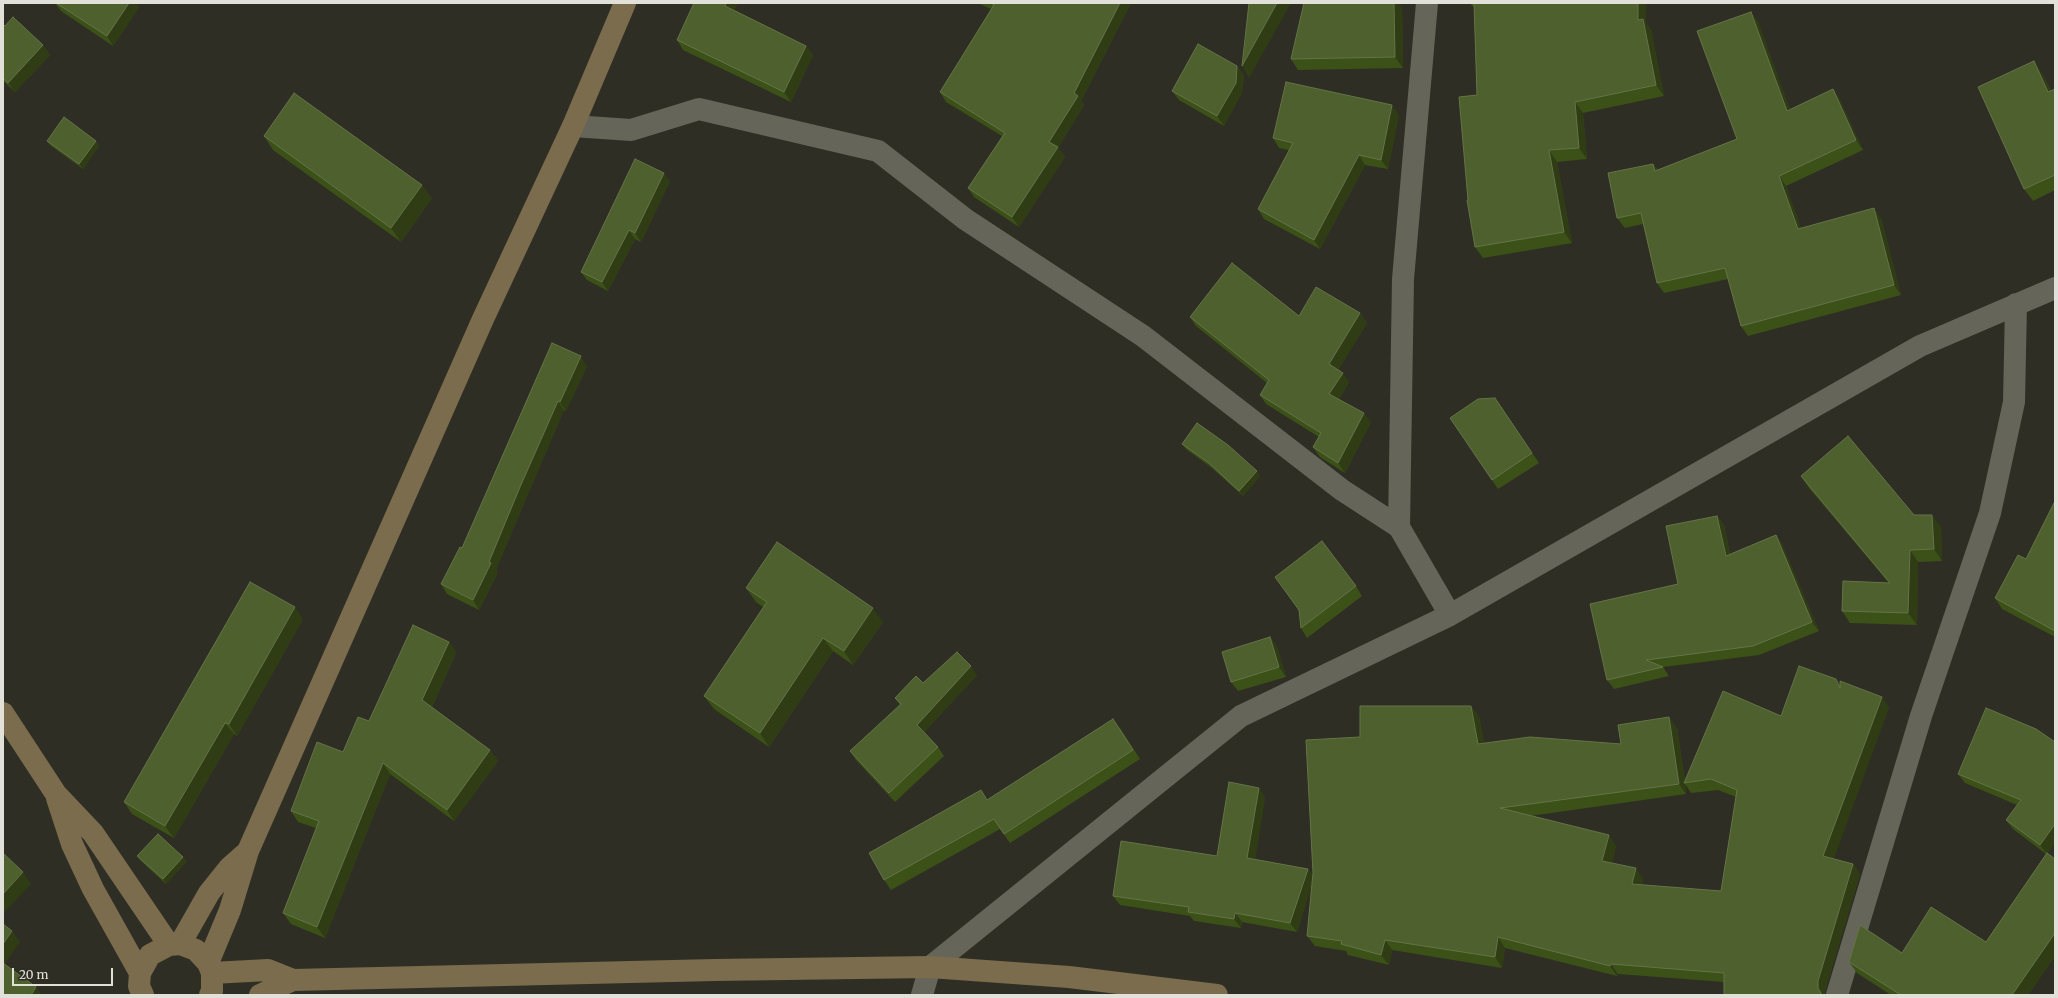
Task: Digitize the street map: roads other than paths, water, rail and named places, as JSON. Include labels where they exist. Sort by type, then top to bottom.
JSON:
[{"type":"main road","points":[[210,995],[212,991],[210,968],[230,910],[248,850],[482,319],[573,126],[625,3]]},
{"type":"main road","points":[[3,713],[56,794],[93,833],[174,945],[196,950],[210,968]]},
{"type":"main road","points":[[56,794],[72,844],[140,987]]},
{"type":"main road","points":[[140,987],[150,955],[174,945],[209,893],[229,868],[248,850]]},
{"type":"main road","points":[[260,995],[292,980],[715,970],[930,967],[1069,977],[1152,991],[1217,995]]},
{"type":"main road","points":[[210,968],[268,970],[292,980]]},
{"type":"street","points":[[1399,527],[1403,279],[1427,3]]},
{"type":"street","points":[[573,126],[631,130],[699,109],[878,151],[965,219],[1144,336],[1342,490],[1399,527],[1450,615]]},
{"type":"street","points":[[922,995],[930,967],[1241,716],[1450,615],[1920,346],[2055,288]]},
{"type":"street","points":[[1838,995],[1921,716],[1990,513],[2014,402],[2016,304]]}]
